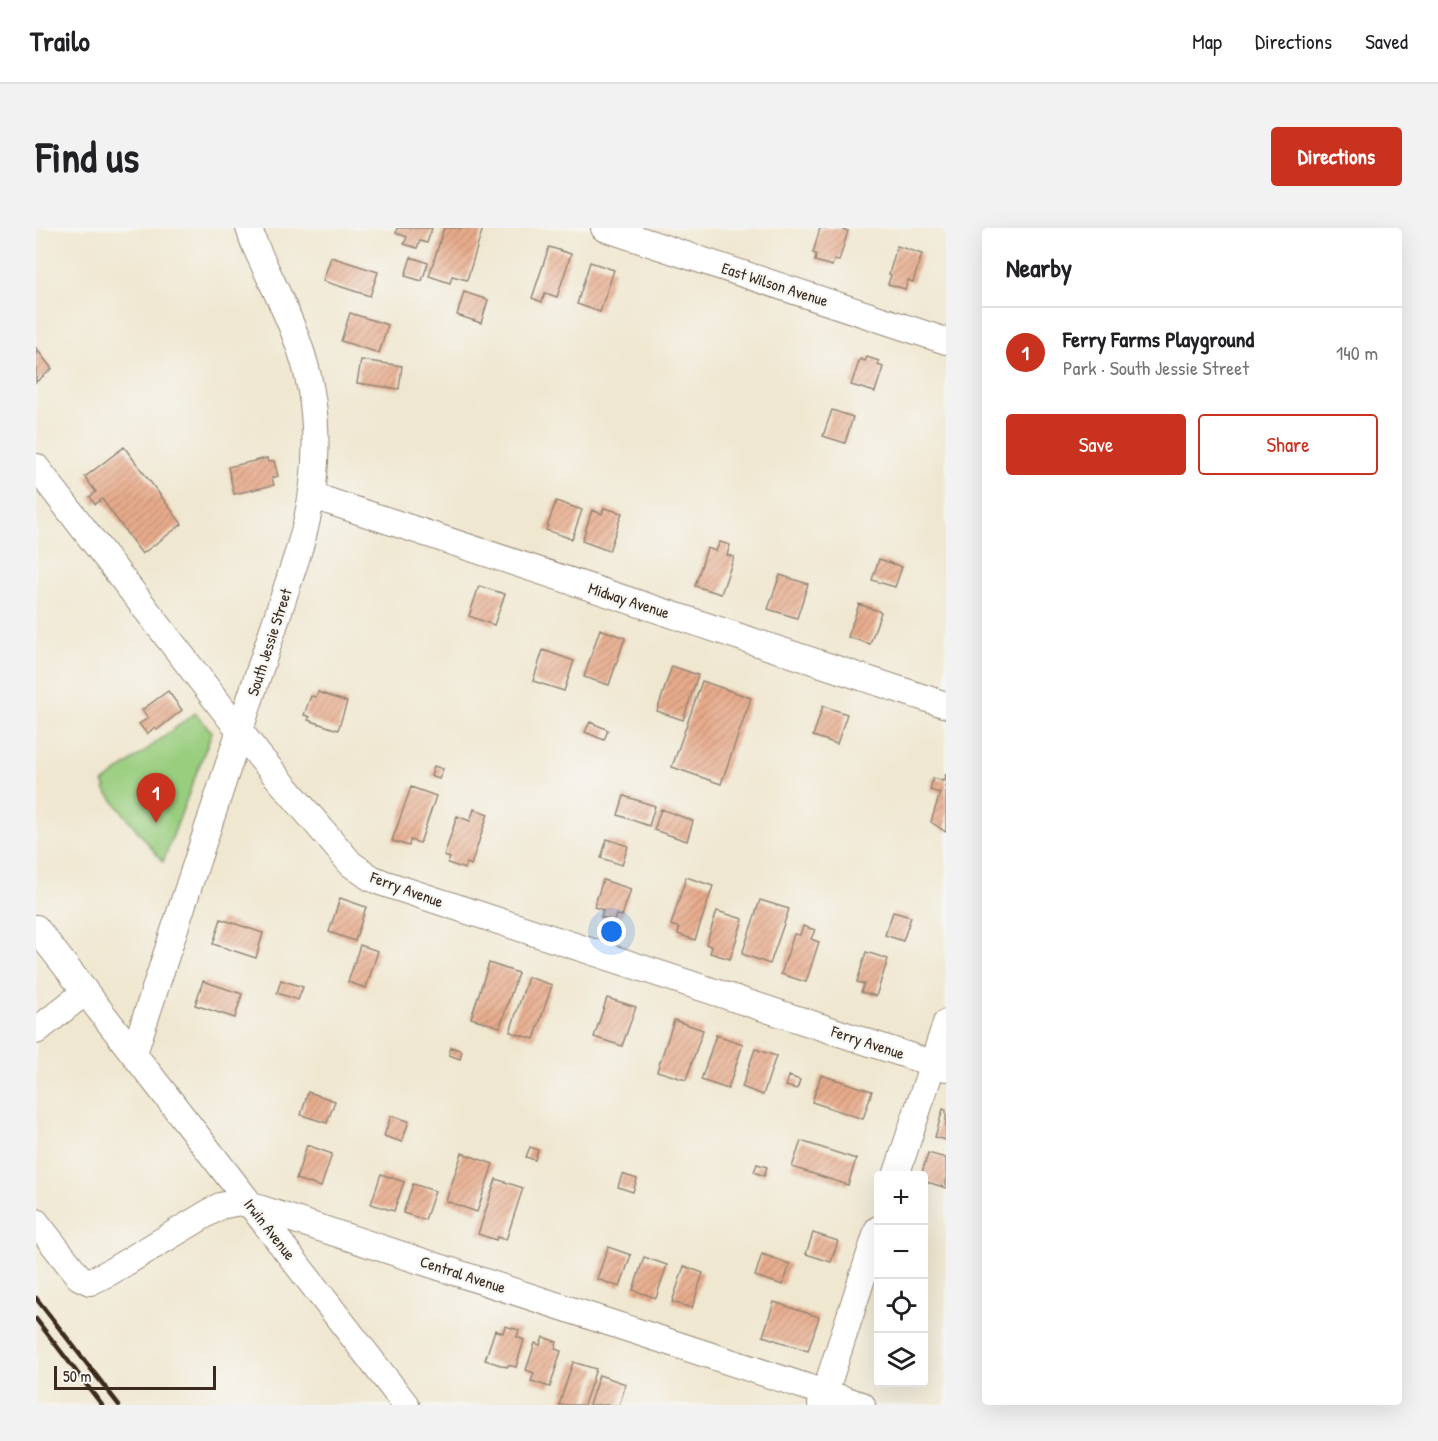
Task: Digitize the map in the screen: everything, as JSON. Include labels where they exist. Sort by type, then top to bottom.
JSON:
[{"type":"street","name":"South Jessie Street","points":[[134,1053],[307,525],[313,496],[316,434],[307,371],[298,341],[249,228]]},
{"type":"street","name":"East Wilson Avenue","points":[[604,228],[946,341]]},
{"type":"street","name":"Ferry Avenue","points":[[36,467],[240,730],[342,855],[371,878],[939,1066]]},
{"type":"street","name":"Midway Avenue","points":[[313,496],[946,705]]},
{"type":"street","name":"Irwin Avenue","points":[[36,928],[406,1405]]},
{"type":"street","points":[[36,1031],[85,992]]},
{"type":"street","points":[[898,1171],[939,1066],[946,1023]]},
{"type":"street","name":"Central Avenue","points":[[36,1222],[79,1277],[86,1281],[95,1281],[220,1206],[240,1202],[250,1204],[823,1399],[862,1405]]},
{"type":"street","points":[[823,1399],[874,1244]]},
{"type":"green space","points":[[195,713],[212,732],[163,862],[104,789],[106,787],[103,783]]},
{"type":"building","points":[[397,228],[432,228],[427,243],[420,241],[417,248],[404,244],[407,237],[396,233]]},
{"type":"building","points":[[444,228],[483,228],[467,280],[452,276],[450,283],[429,276]]},
{"type":"building","points":[[820,228],[845,228],[844,230],[848,231],[839,261],[834,260],[832,266],[815,261],[816,254],[813,253]]},
{"type":"building","points":[[897,246],[922,254],[913,282],[908,280],[905,289],[888,284]]},
{"type":"building","points":[[549,247],[571,254],[557,297],[545,293],[542,302],[532,298]]},
{"type":"building","points":[[331,257],[378,272],[370,296],[323,281]]},
{"type":"building","points":[[411,257],[428,263],[422,281],[405,276]]},
{"type":"building","points":[[590,262],[614,270],[600,312],[577,304]]},
{"type":"building","points":[[464,292],[488,300],[481,323],[457,315]]},
{"type":"building","points":[[350,313],[388,325],[379,353],[341,341]]},
{"type":"building","points":[[36,348],[52,369],[36,382]]},
{"type":"building","points":[[867,357],[879,361],[878,365],[883,367],[875,392],[851,385],[860,359],[865,361]]},
{"type":"building","points":[[361,360],[402,366],[399,389],[357,383]]},
{"type":"building","points":[[832,410],[853,417],[845,443],[823,436]]},
{"type":"building","points":[[124,447],[182,524],[142,554],[102,499],[95,504],[90,497],[96,492],[85,477]]},
{"type":"building","points":[[267,458],[268,462],[274,461],[278,476],[272,478],[274,485],[234,494],[228,467]]},
{"type":"building","points":[[556,501],[582,510],[572,539],[546,530]]},
{"type":"building","points":[[604,508],[622,513],[609,551],[582,541],[592,510],[602,514]]},
{"type":"building","points":[[720,542],[730,545],[727,555],[734,557],[721,594],[695,586],[707,548],[716,551]]},
{"type":"building","points":[[879,559],[902,567],[895,587],[872,580]]},
{"type":"building","points":[[780,575],[808,584],[797,618],[768,609]]},
{"type":"building","points":[[479,586],[505,594],[494,625],[469,616]]},
{"type":"building","points":[[859,604],[881,612],[870,644],[848,637]]},
{"type":"building","points":[[600,629],[625,638],[609,685],[584,677]]},
{"type":"building","points":[[543,650],[574,661],[564,691],[533,681]]},
{"type":"building","points":[[672,666],[698,675],[683,720],[657,711]]},
{"type":"building","points":[[702,681],[751,698],[721,784],[672,767]]},
{"type":"building","points":[[168,691],[182,710],[157,730],[155,727],[147,734],[139,724],[148,718],[142,710]]},
{"type":"building","points":[[318,692],[347,702],[338,730],[308,720],[310,717],[304,715],[311,696],[316,697]]},
{"type":"building","points":[[823,706],[847,714],[837,744],[813,736]]},
{"type":"building","points":[[590,722],[608,730],[604,740],[585,732]]},
{"type":"building","points":[[434,766],[443,769],[439,779],[431,776]]},
{"type":"building","points":[[946,774],[946,832],[931,822],[940,793],[930,790],[933,778],[943,781]]},
{"type":"building","points":[[411,787],[436,796],[420,843],[410,840],[409,846],[392,841]]},
{"type":"building","points":[[624,796],[655,806],[649,826],[618,815]]},
{"type":"building","points":[[474,809],[488,814],[471,865],[467,863],[465,869],[448,863],[450,858],[444,856],[457,816],[470,821]]},
{"type":"building","points":[[661,809],[693,821],[687,841],[654,830]]},
{"type":"building","points":[[607,839],[628,846],[622,865],[601,858]]},
{"type":"building","points":[[686,877],[713,886],[695,940],[678,934],[679,928],[671,925]]},
{"type":"building","points":[[603,880],[631,889],[622,916],[616,915],[614,921],[601,917],[603,910],[594,907]]},
{"type":"building","points":[[340,898],[366,907],[355,941],[329,932]]},
{"type":"building","points":[[760,900],[789,909],[770,964],[742,954]]},
{"type":"building","points":[[717,911],[743,919],[730,959],[710,953],[712,947],[706,944]]},
{"type":"building","points":[[893,912],[911,917],[903,941],[885,935]]},
{"type":"building","points":[[221,919],[263,933],[256,958],[213,944]]},
{"type":"building","points":[[803,926],[815,930],[811,939],[819,942],[806,982],[781,974],[794,934],[800,935]]},
{"type":"building","points":[[360,945],[378,951],[366,988],[348,982]]},
{"type":"building","points":[[866,952],[888,959],[876,996],[861,992],[864,984],[857,982]]},
{"type":"building","points":[[489,963],[518,973],[500,1027],[471,1018]]},
{"type":"building","points":[[528,977],[552,985],[534,1039],[510,1032]]},
{"type":"building","points":[[281,980],[303,987],[298,1000],[277,993]]},
{"type":"building","points":[[203,981],[242,994],[235,1018],[195,1005]]},
{"type":"building","points":[[607,998],[636,1007],[622,1046],[594,1037]]},
{"type":"building","points":[[674,1020],[703,1030],[686,1080],[657,1071]]},
{"type":"building","points":[[716,1035],[743,1044],[728,1089],[701,1080]]},
{"type":"building","points":[[451,1047],[462,1051],[460,1059],[449,1055]]},
{"type":"building","points":[[755,1049],[776,1056],[763,1095],[742,1087]]},
{"type":"building","points":[[821,1075],[872,1091],[863,1119],[812,1102]]},
{"type":"building","points":[[789,1076],[800,1080],[797,1089],[786,1086]]},
{"type":"building","points":[[308,1092],[335,1101],[327,1123],[301,1115]]},
{"type":"building","points":[[943,1109],[946,1110],[946,1140],[935,1137]]},
{"type":"building","points":[[391,1116],[409,1121],[402,1142],[384,1136]]},
{"type":"building","points":[[801,1141],[856,1159],[848,1185],[792,1167]]},
{"type":"building","points":[[307,1145],[332,1154],[321,1187],[296,1179]]},
{"type":"building","points":[[530,1147],[538,1150],[535,1160],[526,1157]]},
{"type":"building","points":[[462,1153],[493,1164],[477,1212],[446,1201]]},
{"type":"building","points":[[928,1153],[946,1158],[946,1188],[928,1182],[928,1171],[923,1171]]},
{"type":"building","points":[[757,1164],[767,1167],[764,1176],[754,1172]]},
{"type":"building","points":[[381,1174],[404,1182],[394,1211],[371,1204]]},
{"type":"building","points":[[622,1174],[637,1179],[633,1192],[618,1187]]},
{"type":"building","points":[[496,1179],[523,1188],[506,1240],[497,1237],[496,1240],[478,1234]]},
{"type":"building","points":[[413,1184],[435,1191],[425,1220],[403,1213]]},
{"type":"building","points":[[813,1233],[838,1241],[831,1262],[806,1254]]},
{"type":"building","points":[[608,1247],[631,1255],[620,1287],[597,1279]]},
{"type":"building","points":[[762,1254],[790,1264],[783,1285],[755,1276]]},
{"type":"building","points":[[644,1257],[667,1265],[656,1298],[633,1290]]},
{"type":"building","points":[[684,1266],[703,1273],[692,1308],[672,1302]]},
{"type":"building","points":[[774,1302],[819,1317],[808,1351],[763,1336]]},
{"type":"building","points":[[505,1326],[519,1330],[517,1337],[524,1340],[516,1367],[508,1365],[507,1367],[485,1360],[495,1330],[503,1333]]},
{"type":"building","points":[[543,1337],[557,1342],[555,1349],[561,1351],[550,1387],[531,1381],[534,1373],[526,1370],[535,1343],[540,1345]]},
{"type":"building","points":[[573,1362],[596,1369],[584,1405],[559,1405]]},
{"type":"building","points":[[599,1375],[626,1384],[619,1405],[589,1405]]},
{"type":"railway","points":[[36,1298],[119,1405]]},
{"type":"railway","points":[[36,1319],[102,1405]]},
{"type":"place","name":"Ferry Farms Playground","points":[[156,823]]}]
